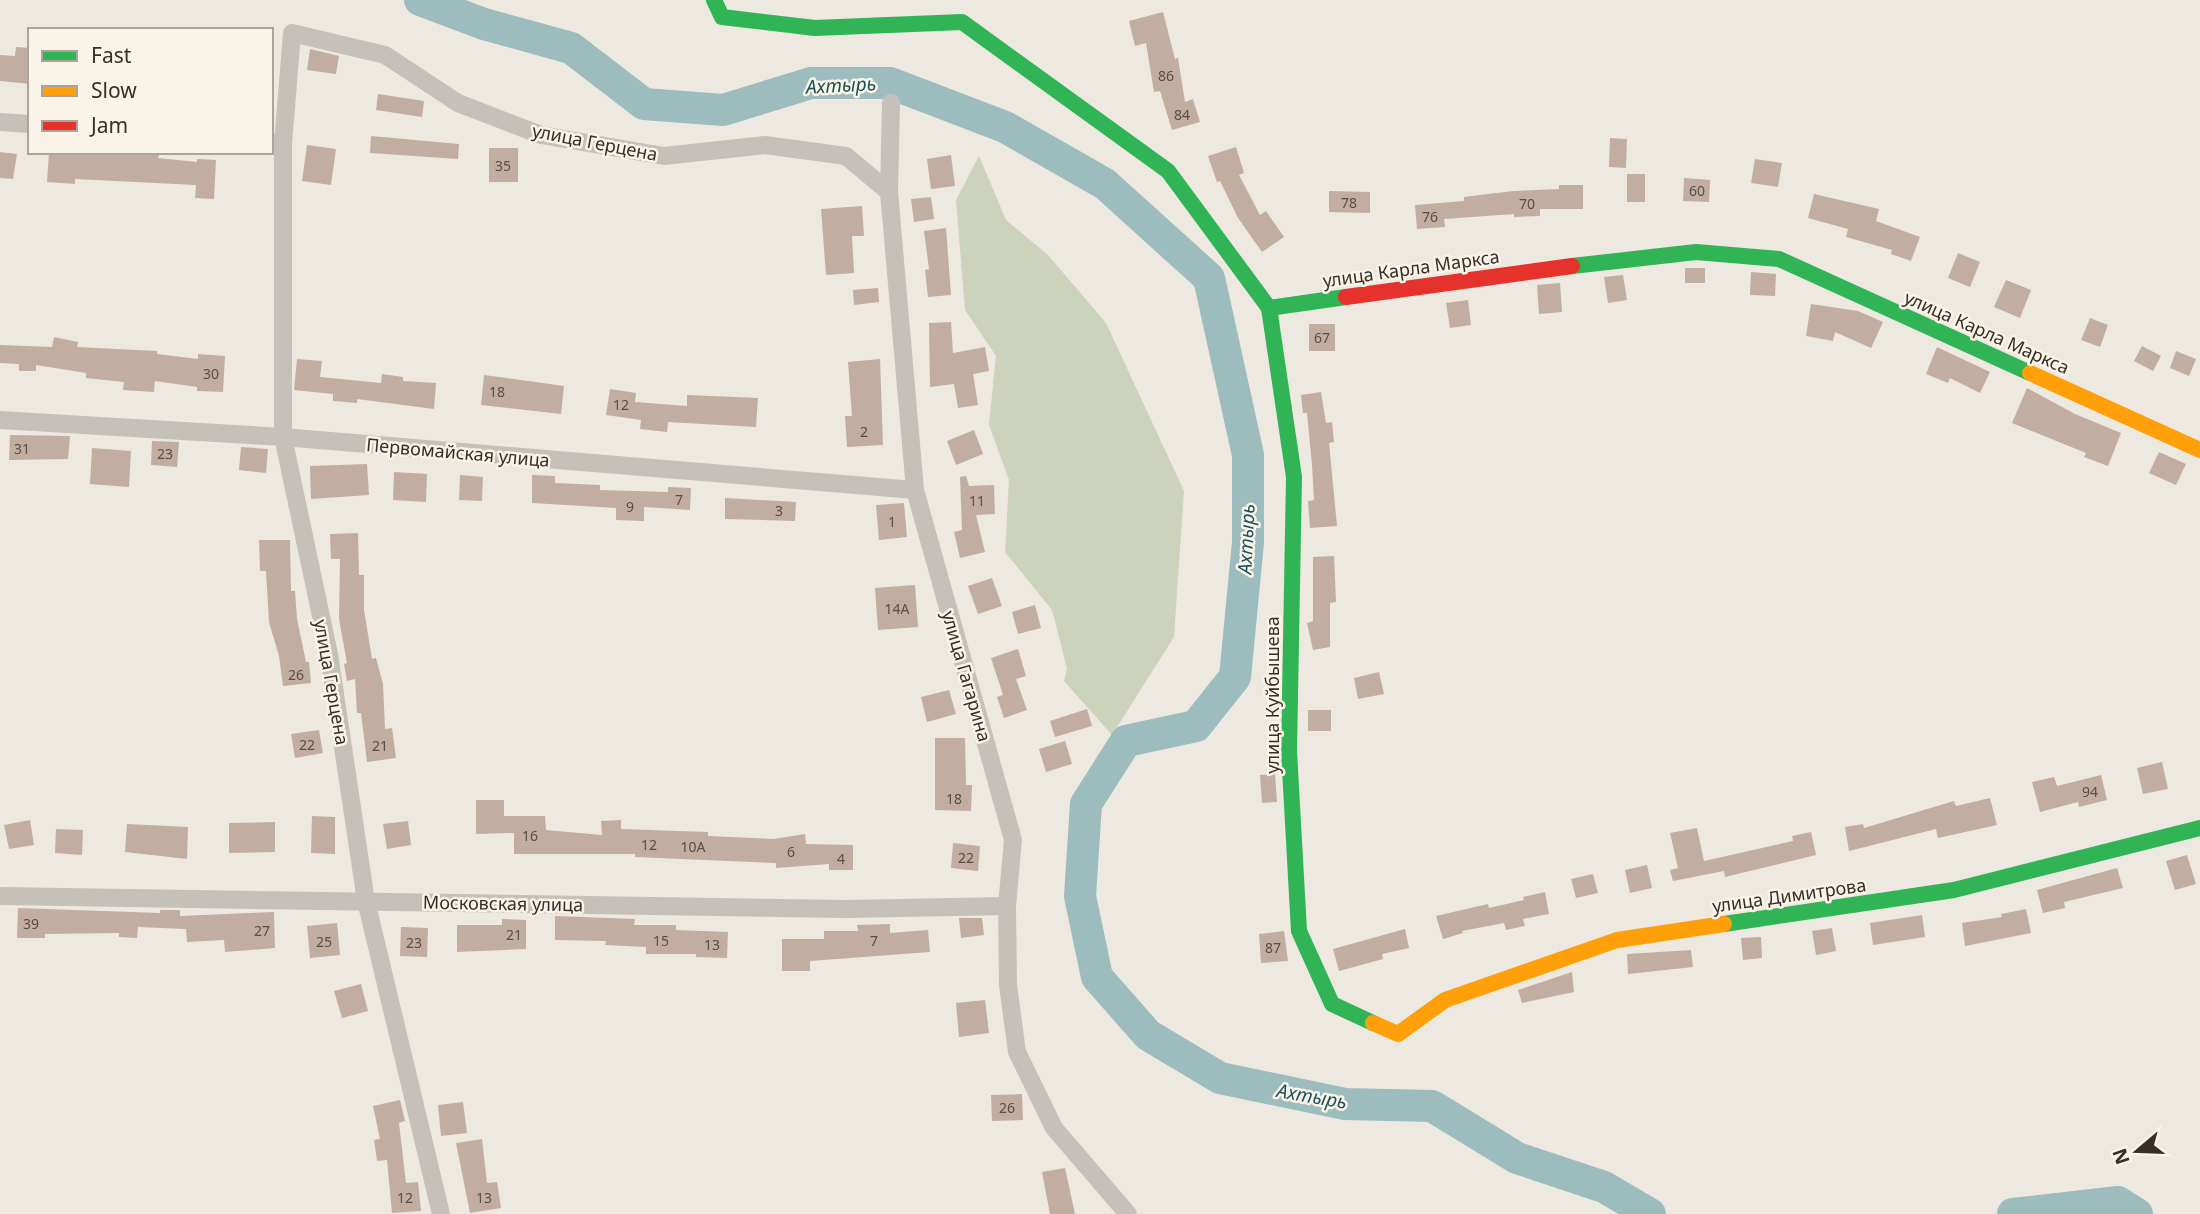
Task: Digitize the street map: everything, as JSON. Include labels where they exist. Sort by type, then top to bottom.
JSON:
[{"type":"street","points":[[713,0],[722,17],[815,28],[962,22],[1168,171],[1269,308]]},
{"type":"street","name":"улица Герцена","points":[[441,1214],[366,901],[329,653],[283,438],[277,143],[292,33],[385,55],[458,103],[541,135],[664,156],[765,145],[846,156],[889,192]]},
{"type":"street","name":"улица Гагарина","points":[[891,103],[889,192],[915,490],[1013,839],[1007,906],[1008,985],[1017,1052],[1054,1128],[1128,1214]]},
{"type":"street","points":[[0,122],[28,124]]},
{"type":"street","name":"улица Карла Маркса","points":[[1269,308],[1531,270],[1696,252],[1779,259],[2200,450]]},
{"type":"street","name":"улица Куйбышева","points":[[1269,308],[1294,477],[1289,751],[1299,931],[1332,1004],[1398,1034]]},
{"type":"street","name":"Первомайская улица","points":[[0,420],[283,438],[915,490]]},
{"type":"street","name":"улица Димитрова","points":[[1398,1034],[1445,1000],[1617,940],[1954,890],[2200,828]]},
{"type":"street","name":"Московская улица","points":[[0,896],[846,909],[1007,906]]},
{"type":"green space","points":[[979,156],[1006,220],[1048,255],[1106,323],[1184,491],[1174,637],[1112,735],[1064,681],[1067,669],[1052,610],[1005,552],[1009,480],[989,425],[996,356],[965,310],[956,200]]},
{"type":"building","points":[[1163,12],[1175,59],[1178,58],[1185,102],[1193,99],[1200,122],[1172,130],[1160,91],[1154,92],[1146,43],[1135,46],[1129,21]]},
{"type":"building","points":[[16,47],[28,48],[28,84],[0,81],[0,55],[15,56]]},
{"type":"building","points":[[310,49],[339,56],[336,74],[307,70]]},
{"type":"building","points":[[378,94],[424,101],[422,117],[376,110]]},
{"type":"building","points":[[371,136],[459,144],[458,159],[370,153]]},
{"type":"building","points":[[1610,138],[1627,139],[1626,168],[1609,167]]},
{"type":"building","points":[[307,145],[336,149],[331,185],[302,181]]},
{"type":"building","points":[[1236,147],[1244,173],[1239,175],[1260,215],[1266,211],[1284,237],[1262,252],[1238,218],[1220,181],[1217,182],[1208,156]]},
{"type":"building","points":[[489,148],[518,148],[518,182],[489,182]]},
{"type":"building","points":[[0,152],[17,154],[13,179],[0,178]]},
{"type":"building","points":[[49,154],[152,154],[159,155],[158,158],[197,162],[197,159],[216,160],[214,199],[195,198],[196,185],[75,179],[75,184],[47,182]]},
{"type":"building","points":[[951,155],[955,186],[931,189],[927,159]]},
{"type":"building","points":[[1755,159],[1782,163],[1778,187],[1751,183]]},
{"type":"building","points":[[1627,174],[1645,174],[1645,202],[1627,202]]},
{"type":"building","points":[[1684,178],[1710,180],[1709,202],[1683,201]]},
{"type":"building","points":[[1559,185],[1583,185],[1583,209],[1540,209],[1540,216],[1514,217],[1514,214],[1444,219],[1445,227],[1417,229],[1415,205],[1464,201],[1464,197],[1513,191],[1559,189]]},
{"type":"building","points":[[1329,191],[1370,192],[1370,213],[1329,212]]},
{"type":"building","points":[[1814,194],[1879,209],[1876,221],[1920,237],[1911,261],[1891,254],[1892,250],[1846,237],[1848,229],[1808,218]]},
{"type":"building","points":[[931,197],[934,219],[914,222],[911,199]]},
{"type":"building","points":[[862,206],[864,236],[852,236],[854,273],[826,275],[821,209]]},
{"type":"building","points":[[946,228],[951,295],[928,297],[925,270],[929,269],[924,231]]},
{"type":"building","points":[[1958,253],[1980,262],[1970,287],[1948,278]]},
{"type":"building","points":[[1685,268],[1705,268],[1705,283],[1685,283]]},
{"type":"building","points":[[1751,272],[1776,274],[1775,296],[1750,295]]},
{"type":"building","points":[[1623,275],[1627,300],[1608,303],[1604,277]]},
{"type":"building","points":[[2006,280],[2031,290],[2020,318],[1994,307]]},
{"type":"building","points":[[1560,283],[1562,312],[1539,314],[1537,285]]},
{"type":"building","points":[[878,288],[879,302],[854,305],[853,290]]},
{"type":"building","points":[[1468,300],[1471,325],[1450,328],[1446,303]]},
{"type":"building","points":[[1811,304],[1858,311],[1883,322],[1871,348],[1835,332],[1833,341],[1806,336]]},
{"type":"building","points":[[2090,318],[2108,325],[2100,347],[2081,340]]},
{"type":"building","points":[[951,322],[953,353],[985,347],[989,371],[973,374],[978,405],[958,408],[954,384],[930,387],[929,323]]},
{"type":"building","points":[[1309,324],[1335,324],[1335,351],[1309,351]]},
{"type":"building","points":[[54,337],[78,342],[77,347],[157,351],[157,354],[198,359],[198,354],[225,356],[223,392],[197,391],[197,387],[155,381],[154,392],[123,390],[124,382],[86,378],[86,373],[36,365],[36,371],[19,371],[19,364],[0,363],[0,345],[52,347]]},
{"type":"building","points":[[2142,346],[2161,356],[2153,371],[2134,361]]},
{"type":"building","points":[[1937,347],[1990,372],[1980,393],[1950,378],[1948,383],[1926,374]]},
{"type":"building","points":[[2176,351],[2196,359],[2189,376],[2170,368]]},
{"type":"building","points":[[297,359],[322,361],[320,377],[381,383],[382,374],[403,377],[403,381],[436,383],[434,409],[357,399],[357,403],[333,401],[333,394],[294,390]]},
{"type":"building","points":[[880,359],[883,445],[847,447],[845,416],[852,416],[848,362]]},
{"type":"building","points":[[484,375],[564,386],[561,414],[481,405]]},
{"type":"building","points":[[2027,388],[2075,414],[2121,433],[2108,466],[2084,457],[2086,453],[2012,423]]},
{"type":"building","points":[[610,389],[636,393],[635,402],[687,406],[687,395],[758,398],[756,427],[668,422],[667,432],[640,429],[641,420],[606,415]]},
{"type":"building","points":[[1321,392],[1326,423],[1332,422],[1334,442],[1329,443],[1337,526],[1310,528],[1308,501],[1314,500],[1312,465],[1307,413],[1303,413],[1301,395]]},
{"type":"building","points":[[974,430],[983,454],[956,465],[947,441]]},
{"type":"building","points":[[10,435],[70,436],[68,459],[9,460]]},
{"type":"building","points":[[152,441],[179,442],[177,467],[151,465]]},
{"type":"building","points":[[241,447],[268,449],[266,473],[239,470]]},
{"type":"building","points":[[92,448],[131,451],[129,487],[90,484]]},
{"type":"building","points":[[2159,452],[2186,464],[2176,485],[2149,473]]},
{"type":"building","points":[[367,464],[369,495],[311,499],[310,466]]},
{"type":"building","points":[[394,472],[427,474],[426,502],[393,500]]},
{"type":"building","points":[[460,475],[483,477],[482,501],[459,500]]},
{"type":"building","points":[[532,475],[555,476],[555,483],[600,485],[600,490],[668,492],[668,487],[691,488],[690,510],[644,507],[644,521],[616,520],[616,508],[532,503]]},
{"type":"building","points":[[966,476],[969,486],[994,485],[995,514],[976,515],[985,552],[960,558],[954,532],[962,530],[960,477]]},
{"type":"building","points":[[725,498],[796,502],[795,521],[725,519]]},
{"type":"building","points":[[904,503],[907,537],[879,540],[876,505]]},
{"type":"building","points":[[358,533],[359,575],[364,575],[364,610],[372,659],[376,658],[383,684],[385,729],[392,728],[396,758],[367,762],[361,713],[357,713],[355,679],[347,681],[344,664],[347,663],[339,619],[340,559],[331,559],[330,534]]},
{"type":"building","points":[[259,540],[290,540],[291,591],[295,591],[297,619],[306,662],[309,662],[311,683],[283,686],[279,656],[269,622],[266,571],[260,571]]},
{"type":"building","points":[[1334,556],[1336,602],[1330,603],[1330,647],[1313,650],[1307,623],[1313,621],[1313,557]]},
{"type":"building","points":[[992,578],[1002,606],[978,614],[968,586]]},
{"type":"building","points":[[915,585],[918,627],[878,630],[875,588]]},
{"type":"building","points":[[1035,605],[1041,628],[1018,634],[1012,612]]},
{"type":"building","points":[[1018,649],[1026,676],[1016,679],[1027,710],[1004,718],[997,697],[1003,695],[991,658]]},
{"type":"building","points":[[1379,672],[1384,694],[1358,699],[1354,678]]},
{"type":"building","points":[[949,690],[956,714],[927,722],[921,697]]},
{"type":"building","points":[[1087,709],[1092,726],[1055,737],[1050,721]]},
{"type":"building","points":[[1308,710],[1331,710],[1331,731],[1308,731]]},
{"type":"building","points":[[319,730],[323,753],[295,758],[291,734]]},
{"type":"building","points":[[935,738],[965,738],[966,785],[972,785],[971,811],[935,810]]},
{"type":"building","points":[[1065,741],[1072,764],[1046,772],[1039,749]]},
{"type":"building","points":[[2162,762],[2168,789],[2143,794],[2137,768]]},
{"type":"building","points":[[1275,774],[1277,802],[1262,803],[1260,775]]},
{"type":"building","points":[[2101,775],[2107,800],[2079,807],[2078,802],[2040,812],[2032,782],[2054,777],[2057,786]]},
{"type":"building","points":[[1990,798],[1997,825],[1938,838],[1936,829],[1849,851],[1845,827],[1863,824],[1864,828],[1954,801],[1956,806]]},
{"type":"building","points":[[476,800],[504,800],[504,816],[545,816],[546,830],[602,835],[601,821],[621,820],[621,829],[708,832],[708,836],[774,839],[805,834],[806,844],[853,845],[853,870],[829,870],[829,864],[776,868],[776,863],[635,857],[635,854],[514,854],[514,833],[476,834]]},
{"type":"building","points":[[312,816],[335,817],[335,854],[311,853]]},
{"type":"building","points":[[30,820],[34,845],[9,849],[4,825]]},
{"type":"building","points":[[408,821],[411,845],[387,849],[383,824]]},
{"type":"building","points":[[275,822],[275,852],[229,853],[229,823]]},
{"type":"building","points":[[127,824],[188,827],[187,859],[125,852]]},
{"type":"building","points":[[1697,828],[1704,861],[1793,841],[1792,836],[1811,832],[1816,855],[1725,877],[1724,871],[1673,881],[1670,870],[1678,868],[1670,833]]},
{"type":"building","points":[[56,829],[83,830],[82,855],[55,853]]},
{"type":"building","points":[[953,843],[980,846],[978,871],[951,868]]},
{"type":"building","points":[[2187,855],[2196,884],[2175,890],[2166,861]]},
{"type":"building","points":[[1647,865],[1652,888],[1630,893],[1625,870]]},
{"type":"building","points":[[2117,868],[2123,888],[2064,902],[2065,908],[2043,913],[2037,890]]},
{"type":"building","points":[[1593,874],[1598,893],[1576,898],[1571,879]]},
{"type":"building","points":[[1545,892],[1549,914],[1523,919],[1525,926],[1506,930],[1504,923],[1462,931],[1463,933],[1443,939],[1436,916],[1488,904],[1489,908]]},
{"type":"building","points":[[18,908],[160,913],[160,910],[180,910],[180,916],[274,912],[275,948],[225,952],[224,940],[187,942],[186,929],[138,927],[137,938],[119,937],[119,933],[45,934],[45,938],[17,938]]},
{"type":"building","points":[[2026,909],[2031,933],[1965,946],[1962,923],[2002,917],[2001,914]]},
{"type":"building","points":[[1922,915],[1925,937],[1873,945],[1870,923]]},
{"type":"building","points":[[555,916],[635,919],[634,925],[676,925],[676,930],[728,932],[727,958],[696,957],[696,954],[646,954],[646,947],[605,945],[606,941],[555,940]]},
{"type":"building","points":[[959,918],[982,918],[984,935],[961,938]]},
{"type":"building","points":[[502,919],[526,920],[526,949],[457,952],[457,925],[502,925]]},
{"type":"building","points":[[337,923],[340,955],[310,958],[307,926]]},
{"type":"building","points":[[890,924],[890,933],[928,930],[930,952],[810,961],[810,971],[782,971],[782,939],[824,939],[824,931],[858,931],[857,925]]},
{"type":"building","points":[[401,927],[428,928],[427,957],[400,956]]},
{"type":"building","points":[[1832,928],[1836,951],[1816,955],[1812,931]]},
{"type":"building","points":[[1405,929],[1409,948],[1382,954],[1383,959],[1339,971],[1333,949]]},
{"type":"building","points":[[1284,931],[1288,961],[1261,963],[1259,934]]},
{"type":"building","points":[[1761,937],[1762,958],[1743,960],[1741,938]]},
{"type":"building","points":[[1691,950],[1693,967],[1628,974],[1627,954]]},
{"type":"building","points":[[1572,972],[1574,992],[1522,1003],[1518,990]]},
{"type":"building","points":[[361,984],[368,1011],[342,1018],[334,991]]},
{"type":"building","points":[[985,1000],[989,1033],[959,1037],[956,1003]]},
{"type":"building","points":[[1022,1094],[1023,1120],[992,1121],[991,1095]]},
{"type":"building","points":[[400,1100],[405,1121],[399,1123],[406,1183],[418,1182],[421,1211],[392,1213],[387,1160],[377,1161],[374,1140],[380,1139],[373,1106]]},
{"type":"building","points":[[463,1102],[467,1133],[441,1136],[438,1105]]},
{"type":"building","points":[[482,1139],[487,1183],[497,1182],[501,1208],[470,1213],[456,1143]]},
{"type":"building","points":[[1065,1168],[1075,1214],[1050,1214],[1042,1172]]},
{"type":"waterway","name":"Ахтырь","points":[[420,0],[484,24],[571,48],[644,104],[723,110],[811,83],[890,83],[1005,127],[1105,184],[1209,278],[1248,455],[1248,542],[1235,677],[1196,726],[1126,741],[1086,804],[1080,896],[1097,977],[1148,1035],[1220,1078],[1345,1104],[1432,1106],[1517,1158],[1604,1187],[1650,1214]]},
{"type":"waterway","name":"Ахтырь","points":[[2013,1214],[2118,1202],[2137,1214]]},
{"type":"traffic: fast","points":[[714,0],[722,17],[815,28],[962,22],[1168,171],[1269,308],[1346,297]]},
{"type":"traffic: fast","points":[[1572,266],[1696,252],[1779,259],[2030,373]]},
{"type":"traffic: fast","points":[[1269,308],[1294,477],[1289,751],[1299,931],[1332,1004],[1373,1023]]},
{"type":"traffic: fast","points":[[1724,924],[1954,890],[2200,828]]},
{"type":"traffic: slow","points":[[2030,373],[2200,450]]},
{"type":"traffic: slow","points":[[1373,1023],[1398,1034],[1445,1000],[1617,940],[1724,924]]},
{"type":"traffic: jam","points":[[1346,297],[1572,266]]}]
